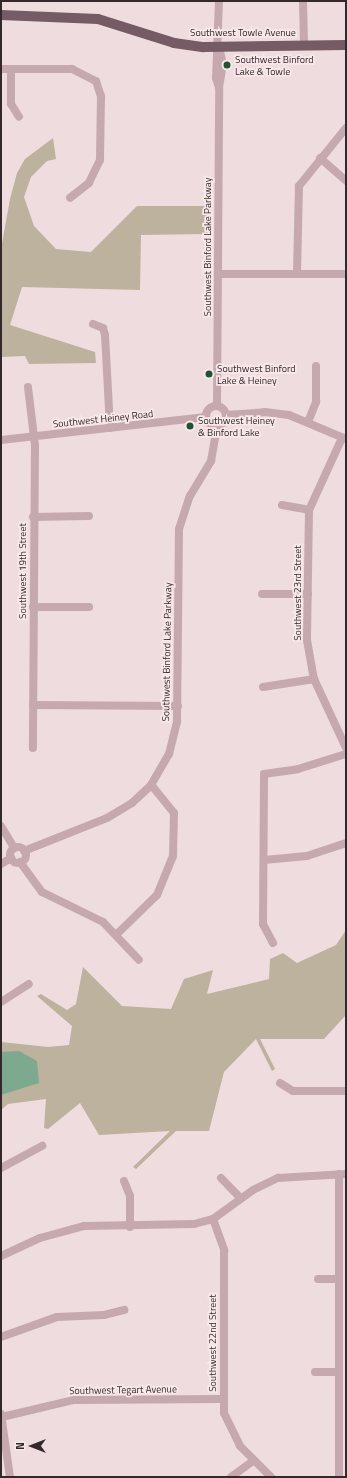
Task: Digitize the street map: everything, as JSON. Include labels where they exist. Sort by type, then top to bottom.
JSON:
[{"type":"main road","name":"Southwest Towle Avenue","points":[[1,15],[89,17],[174,43],[219,46],[346,45]]},
{"type":"street","name":"Southwest Binford Lake Parkway","points":[[217,406],[219,87],[216,78],[219,46],[219,1]]},
{"type":"street","points":[[303,1],[304,45]]},
{"type":"street","points":[[1,69],[72,69],[88,75],[96,81],[101,96],[100,160],[89,183],[70,198]]},
{"type":"street","points":[[11,69],[11,104],[19,117]]},
{"type":"street","points":[[298,274],[297,194],[303,179],[346,128]]},
{"type":"street","points":[[320,158],[346,181]]},
{"type":"street","points":[[218,274],[346,274]]},
{"type":"street","points":[[93,324],[103,328],[105,335],[105,398],[110,428]]},
{"type":"street","points":[[308,422],[316,402],[316,366]]},
{"type":"street","name":"Southwest 19th Street","points":[[28,386],[33,436],[33,748]]},
{"type":"street","points":[[226,415],[224,422],[217,426],[206,418],[209,409],[217,406],[226,415],[272,412],[308,422],[344,438]]},
{"type":"street","name":"Southwest Heiney Road","points":[[1,440],[206,418]]},
{"type":"street","name":"Southwest Binford Lake Parkway","points":[[24,852],[117,813],[151,785],[171,750],[178,706],[179,529],[190,496],[211,462],[217,426]]},
{"type":"street","name":"Southwest 23rd Street","points":[[344,438],[309,510],[307,640],[314,679],[346,748]]},
{"type":"street","points":[[282,505],[309,510]]},
{"type":"street","points":[[33,517],[89,516]]},
{"type":"street","points":[[262,594],[308,594]]},
{"type":"street","points":[[33,607],[89,607]]},
{"type":"street","points":[[263,687],[314,679]]},
{"type":"street","points":[[33,705],[178,706]]},
{"type":"street","points":[[273,943],[263,924],[264,774],[298,769],[346,754]]},
{"type":"street","points":[[116,935],[157,895],[173,856],[174,813],[151,785]]},
{"type":"street","points":[[1,826],[14,848],[24,852],[20,862]]},
{"type":"street","points":[[264,860],[301,857],[346,843]]},
{"type":"street","points":[[1,864],[11,858],[14,848]]},
{"type":"street","points":[[11,858],[20,862],[42,892],[94,917],[116,935],[140,960]]},
{"type":"street","points":[[1,1002],[29,984]]},
{"type":"street","points":[[280,1084],[293,1091],[346,1091]]},
{"type":"street","points":[[1,1168],[42,1146]]},
{"type":"street","points":[[1,1256],[66,1230],[130,1227],[175,1227],[213,1219],[240,1198],[278,1178],[343,1174],[338,1279],[342,1343],[338,1372],[339,1477]]},
{"type":"street","points":[[221,1178],[240,1198]]},
{"type":"street","points":[[124,1181],[130,1196],[130,1227]]},
{"type":"street","name":"Southwest 22nd Street","points":[[213,1219],[224,1250],[223,1399],[230,1430],[253,1461],[271,1477]]},
{"type":"street","points":[[318,1279],[338,1279]]},
{"type":"street","points":[[1,1337],[58,1317],[104,1315],[124,1310]]},
{"type":"street","points":[[315,1372],[338,1372]]},
{"type":"street","name":"Southwest Tegart Avenue","points":[[2,1415],[74,1400],[223,1399]]},
{"type":"street","points":[[2,1415],[10,1477]]},
{"type":"street","points":[[231,1477],[253,1461]]},
{"type":"shaded area","points":[[53,138],[56,159],[47,161],[31,177],[24,197],[34,226],[56,249],[91,252],[137,206],[208,206],[208,234],[141,235],[140,290],[22,287],[10,325],[95,352],[96,363],[29,364],[25,356],[1,357],[1,249],[10,199],[17,173],[25,159]]},
{"type":"shaded area","points":[[346,930],[346,1015],[324,1039],[260,1039],[275,1069],[272,1071],[256,1039],[224,1072],[209,1131],[176,1131],[136,1169],[133,1167],[170,1131],[99,1135],[80,1103],[48,1129],[44,1128],[46,1099],[8,1104],[1,1110],[1,1042],[48,1047],[69,1045],[72,1026],[37,996],[41,994],[67,1010],[76,1004],[83,967],[122,1006],[171,1009],[184,979],[213,970],[207,994],[269,979],[270,959],[283,953],[297,963],[336,945]]},
{"type":"shaded area","points":[[19,1051],[37,1061],[39,1083],[1,1095],[1,1052]]},
{"type":"place","name":"Southwest Binford Lake & Towle","points":[[227,65]]},
{"type":"place","name":"Southwest Binford Lake & Heiney","points":[[209,374]]},
{"type":"place","name":"Southwest Heiney & Binford Lake","points":[[190,426]]}]
